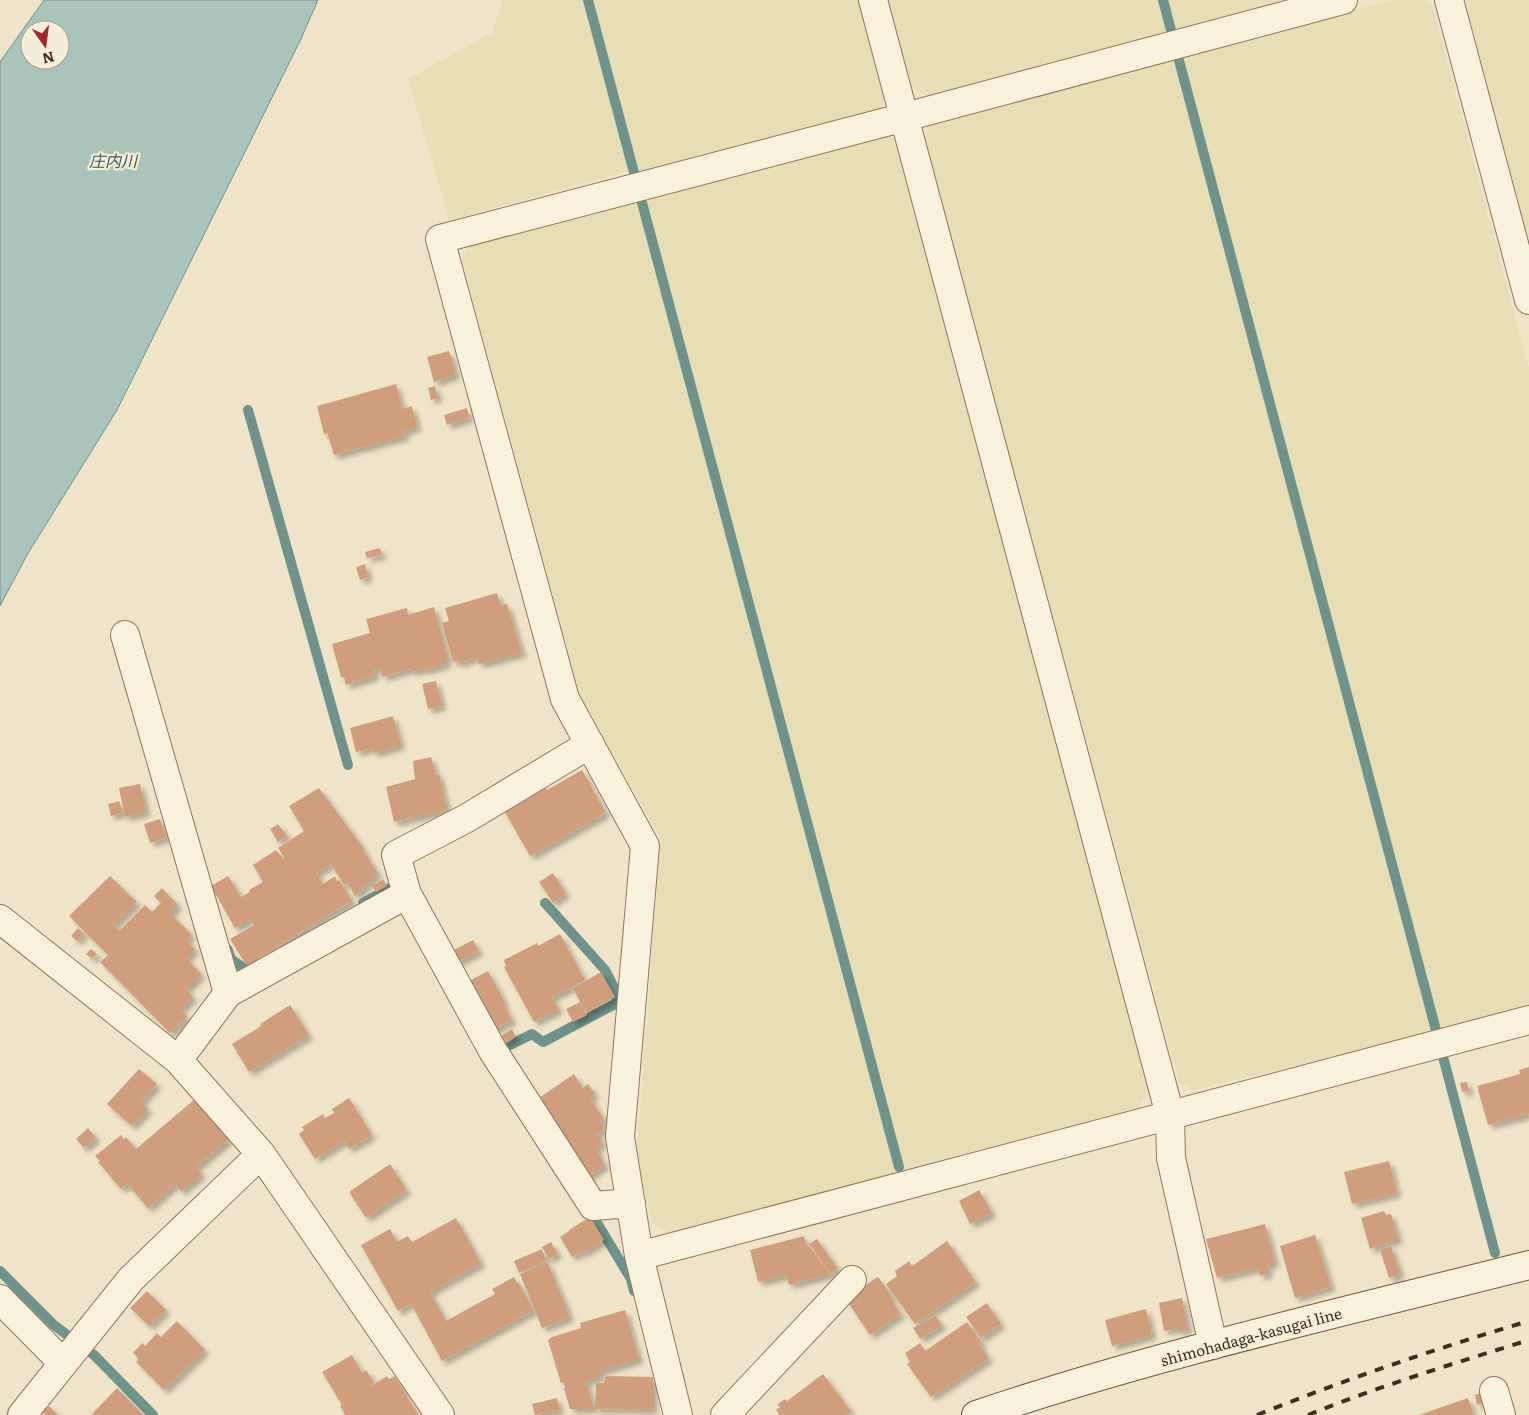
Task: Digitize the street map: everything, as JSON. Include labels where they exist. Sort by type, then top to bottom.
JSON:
[{"type":"street","points":[[873,0],[1170,1115],[1171,1158],[1213,1344]]},
{"type":"street","points":[[678,1415],[639,1256],[620,1137],[645,846],[565,699],[440,239],[1343,0]]},
{"type":"street","points":[[1449,0],[1529,300]]},
{"type":"street","points":[[125,635],[228,993]]},
{"type":"street","points":[[590,744],[467,818],[396,855],[407,894],[493,1051],[593,1206],[631,1203]]},
{"type":"street","points":[[178,1060],[228,993],[407,894]]},
{"type":"street","points":[[0,919],[178,1060],[261,1154],[440,1415]]},
{"type":"street","points":[[639,1256],[1529,1020]]},
{"type":"street","points":[[22,1415],[131,1279],[261,1154]]},
{"type":"street","name":"shimohadaga-kasugai line","points":[[976,1415],[1054,1389],[1213,1344],[1529,1265]]},
{"type":"street","points":[[725,1415],[852,1280]]},
{"type":"street","points":[[0,1299],[63,1363]]},
{"type":"shaded area","points":[[503,0],[584,0],[629,171],[449,220],[408,79],[491,33]]},
{"type":"shaded area","points":[[590,0],[860,0],[886,98],[878,111],[636,173]]},
{"type":"shaded area","points":[[888,0],[1160,0],[1169,32],[928,98],[911,87]]},
{"type":"shaded area","points":[[1167,0],[1300,0],[1175,32]]},
{"type":"shaded area","points":[[1392,0],[1427,0],[1432,4],[1529,368],[1529,1005],[1440,1028],[1181,55]]},
{"type":"shaded area","points":[[1465,0],[1529,0],[1529,240]]},
{"type":"shaded area","points":[[1174,56],[1433,1032],[1194,1090],[1179,1083],[924,140],[933,121]]},
{"type":"shaded area","points":[[886,133],[900,143],[1149,1091],[1138,1108],[904,1169],[646,198]]},
{"type":"shaded area","points":[[638,200],[897,1173],[668,1233],[652,1222],[636,1160],[661,839],[581,698],[462,260],[470,245]]},
{"type":"water","name":"庄内川","points":[[44,0],[318,0],[300,41],[117,410],[27,555],[0,606],[0,62],[20,34],[20,70],[70,70],[70,20],[30,20]]},
{"type":"building","points":[[449,351],[456,375],[434,382],[427,357]]},
{"type":"building","points":[[396,384],[402,409],[412,406],[417,427],[404,431],[405,436],[334,455],[327,433],[324,434],[317,406]]},
{"type":"building","points":[[435,386],[438,398],[431,400],[428,388]]},
{"type":"building","points":[[467,408],[469,418],[447,425],[444,415]]},
{"type":"building","points":[[380,548],[382,555],[367,558],[365,552]]},
{"type":"building","points":[[365,564],[368,577],[360,580],[356,567]]},
{"type":"building","points":[[497,593],[501,606],[507,604],[522,653],[479,664],[477,657],[460,663],[459,661],[453,662],[442,623],[449,621],[445,608]]},
{"type":"building","points":[[434,607],[448,659],[445,660],[446,664],[412,672],[411,669],[382,677],[380,667],[374,669],[375,676],[346,685],[344,677],[341,677],[332,644],[370,633],[366,619],[407,608],[408,615]]},
{"type":"building","points":[[436,681],[442,706],[428,709],[422,684]]},
{"type":"building","points":[[393,716],[401,745],[374,753],[372,748],[356,752],[350,728]]},
{"type":"building","points":[[431,757],[436,775],[439,774],[447,810],[394,822],[386,787],[415,779],[413,761]]},
{"type":"building","points":[[582,770],[606,813],[530,856],[503,809],[544,785],[547,790]]},
{"type":"building","points":[[140,784],[146,812],[125,817],[119,788]]},
{"type":"building","points":[[319,788],[365,850],[378,874],[355,896],[348,883],[344,885],[331,864],[316,873],[323,884],[335,876],[352,901],[247,966],[230,939],[254,925],[250,919],[235,928],[211,886],[228,876],[241,897],[263,882],[253,865],[276,850],[284,857],[278,848],[304,831],[289,806]]},
{"type":"building","points":[[119,801],[123,813],[111,816],[108,804]]},
{"type":"building","points":[[160,819],[167,837],[150,843],[144,824]]},
{"type":"building","points":[[278,824],[287,836],[278,842],[270,829]]},
{"type":"building","points":[[553,873],[566,893],[553,903],[539,882]]},
{"type":"building","points":[[110,876],[137,902],[114,925],[119,931],[145,905],[152,912],[161,903],[154,896],[162,888],[178,905],[170,913],[192,935],[186,940],[195,949],[186,958],[201,974],[186,989],[193,997],[180,1010],[187,1017],[170,1033],[100,962],[108,955],[69,916]]},
{"type":"building","points":[[383,879],[387,886],[376,892],[372,886]]},
{"type":"building","points":[[78,928],[84,934],[77,941],[71,936]]},
{"type":"building","points":[[560,934],[585,980],[552,997],[559,1009],[534,1022],[504,967],[506,966],[504,960],[537,943],[538,946]]},
{"type":"building","points":[[473,940],[479,951],[456,963],[450,952]]},
{"type":"building","points":[[91,949],[97,954],[92,959],[86,954]]},
{"type":"building","points":[[488,971],[505,1002],[503,1003],[512,1020],[489,1032],[463,984]]},
{"type":"building","points":[[601,972],[615,997],[587,1013],[581,1004],[587,1015],[573,1022],[566,1009],[580,1002],[573,988]]},
{"type":"building","points":[[290,1005],[309,1035],[249,1072],[232,1044]]},
{"type":"building","points":[[512,1029],[516,1037],[503,1045],[499,1037]]},
{"type":"building","points":[[1529,1067],[1529,1114],[1488,1125],[1477,1086],[1520,1074],[1519,1070]]},
{"type":"building","points":[[139,1069],[157,1084],[141,1102],[148,1109],[132,1126],[107,1104]]},
{"type":"building","points":[[574,1074],[583,1088],[588,1084],[595,1094],[590,1098],[604,1119],[600,1121],[605,1128],[597,1134],[603,1143],[596,1148],[605,1165],[585,1179],[533,1102]]},
{"type":"building","points":[[1467,1082],[1469,1091],[1462,1092],[1460,1083]]},
{"type":"building","points":[[349,1098],[372,1135],[349,1149],[344,1141],[315,1159],[299,1134],[304,1130],[302,1127],[323,1114],[325,1118],[334,1113],[332,1109]]},
{"type":"building","points":[[195,1099],[229,1139],[196,1167],[202,1174],[181,1191],[175,1184],[148,1208],[127,1184],[121,1189],[95,1156],[121,1135],[124,1139],[126,1137],[136,1149]]},
{"type":"building","points":[[88,1128],[96,1138],[84,1148],[76,1139]]},
{"type":"building","points":[[1389,1161],[1397,1193],[1352,1204],[1344,1172]]},
{"type":"building","points":[[390,1164],[407,1190],[366,1218],[349,1192]]},
{"type":"building","points":[[979,1190],[992,1213],[970,1224],[959,1201]]},
{"type":"building","points":[[1384,1211],[1386,1215],[1391,1214],[1398,1239],[1370,1249],[1361,1218]]},
{"type":"building","points":[[590,1217],[604,1240],[583,1253],[582,1251],[572,1257],[560,1237]]},
{"type":"building","points":[[456,1218],[481,1263],[430,1292],[446,1321],[495,1294],[492,1289],[514,1277],[534,1310],[442,1361],[411,1304],[398,1311],[361,1245],[390,1229],[397,1242],[408,1236],[412,1242]]},
{"type":"building","points":[[1265,1224],[1275,1263],[1267,1265],[1269,1273],[1260,1276],[1258,1268],[1217,1278],[1206,1239]]},
{"type":"building","points":[[1315,1235],[1331,1287],[1295,1298],[1280,1246]]},
{"type":"building","points":[[804,1236],[807,1247],[810,1247],[830,1274],[789,1285],[786,1275],[758,1282],[750,1250]]},
{"type":"building","points":[[817,1239],[838,1269],[831,1274],[809,1244]]},
{"type":"building","points":[[947,1241],[976,1282],[915,1324],[886,1284],[897,1276],[895,1271],[909,1261],[912,1266]]},
{"type":"building","points":[[551,1242],[558,1254],[549,1259],[542,1247]]},
{"type":"building","points":[[1391,1246],[1400,1274],[1389,1278],[1380,1250]]},
{"type":"building","points":[[542,1249],[546,1261],[519,1273],[514,1261]]},
{"type":"building","points":[[548,1263],[570,1317],[542,1328],[520,1274]]},
{"type":"building","points":[[878,1277],[901,1314],[870,1335],[845,1298]]},
{"type":"building","points":[[147,1291],[166,1310],[149,1326],[130,1308]]},
{"type":"building","points":[[1182,1298],[1188,1330],[1178,1331],[1177,1328],[1164,1331],[1159,1303]]},
{"type":"building","points":[[987,1303],[1001,1324],[981,1338],[966,1317]]},
{"type":"building","points":[[1146,1309],[1152,1335],[1112,1346],[1105,1320]]},
{"type":"building","points":[[625,1310],[639,1359],[600,1371],[601,1376],[586,1381],[594,1409],[570,1409],[564,1383],[561,1383],[548,1340],[581,1328],[580,1323]]},
{"type":"building","points":[[935,1315],[942,1325],[920,1339],[913,1328]]},
{"type":"building","points":[[177,1321],[205,1350],[164,1390],[136,1362],[139,1359],[133,1353],[142,1343],[145,1346],[157,1333],[161,1337]]},
{"type":"building","points":[[967,1322],[982,1343],[979,1344],[989,1358],[931,1397],[907,1364],[910,1362],[905,1353],[920,1343],[925,1351]]},
{"type":"building","points":[[352,1355],[362,1373],[366,1370],[374,1382],[370,1384],[371,1386],[387,1376],[389,1379],[395,1376],[418,1415],[345,1415],[340,1406],[342,1405],[322,1372]]},
{"type":"building","points":[[823,1374],[851,1411],[846,1415],[780,1415],[776,1410],[780,1407],[777,1405],[785,1399],[787,1401]]},
{"type":"building","points":[[605,1376],[653,1377],[653,1410],[595,1409],[596,1383],[604,1383]]},
{"type":"building","points":[[117,1388],[144,1415],[91,1415]]},
{"type":"building","points":[[1481,1393],[1484,1403],[1477,1405],[1475,1395]]},
{"type":"building","points":[[557,1398],[560,1410],[535,1415],[532,1404]]},
{"type":"building","points":[[1468,1398],[1474,1415],[1419,1415]]},
{"type":"building","points":[[49,1406],[58,1415],[45,1415],[42,1412]]},
{"type":"waterway","points":[[588,0],[899,1167]]},
{"type":"waterway","points":[[1163,0],[1495,1253]]},
{"type":"waterway","points":[[248,410],[348,765]]},
{"type":"waterway","points":[[363,903],[397,884]]},
{"type":"waterway","points":[[500,1050],[532,1034],[543,1042],[617,1003],[616,991],[605,970],[545,903]]},
{"type":"waterway","points":[[228,950],[231,959],[245,969],[254,964]]},
{"type":"waterway","points":[[591,1213],[631,1279],[634,1291]]},
{"type":"waterway","points":[[0,1271],[54,1325],[94,1355],[153,1415]]},
{"type":"railway","points":[[1257,1415],[1392,1365],[1529,1321]]},
{"type":"railway","points":[[1308,1415],[1390,1385],[1529,1340]]}]
